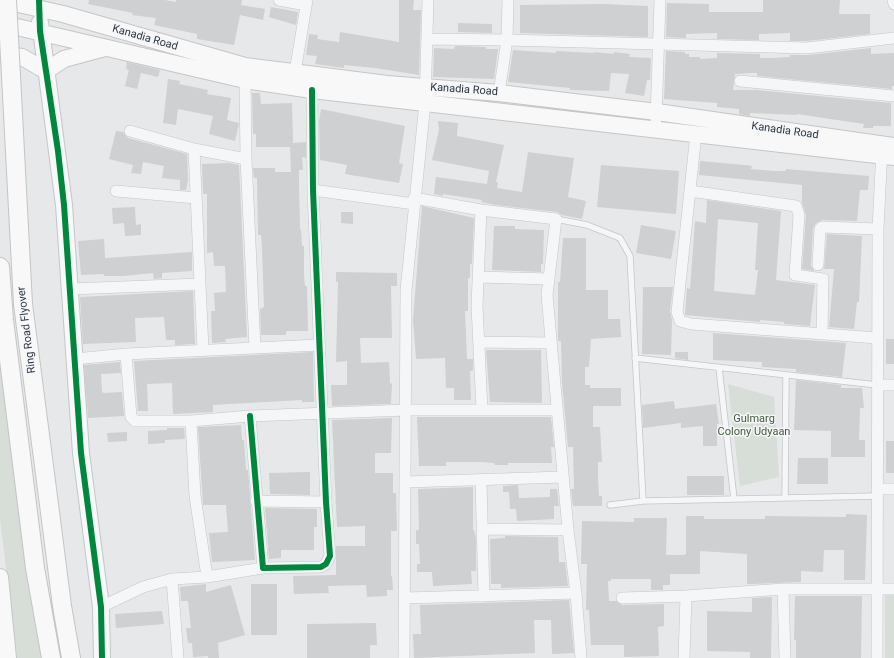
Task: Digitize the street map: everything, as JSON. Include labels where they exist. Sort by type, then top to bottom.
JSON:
[{"type":"main road","name":"Kanadia Road","points":[[1,0],[39,4],[245,66],[295,72],[425,95],[500,93],[657,112],[888,151]]},
{"type":"main road","name":"Ring Road Flyover","points":[[7,0],[23,304],[62,606],[71,658]]},
{"type":"main road","points":[[39,4],[40,31],[58,151],[70,290],[81,453],[101,607],[102,658]]},
{"type":"main road","points":[[0,23],[110,47],[245,80],[312,90],[425,95],[655,130],[888,151]]},
{"type":"main road","points":[[46,71],[57,62],[73,56],[110,47]]},
{"type":"main road","points":[[0,54],[22,57],[46,71]]},
{"type":"main road","name":"Ring Road Flyover","points":[[0,267],[4,320],[35,568],[51,658]]},
{"type":"main road","points":[[0,577],[8,658]]},
{"type":"street","points":[[279,0],[307,2],[295,72]]},
{"type":"street","points":[[404,658],[406,290],[425,95],[428,0]]},
{"type":"street","points":[[500,93],[507,40],[508,0]]},
{"type":"street","points":[[655,130],[660,44],[660,0]]},
{"type":"street","points":[[893,0],[894,4]]},
{"type":"street","points":[[427,39],[807,48],[894,38]]},
{"type":"street","points":[[245,80],[246,159],[256,348]]},
{"type":"street","points":[[740,81],[894,96]]},
{"type":"street","points":[[101,607],[143,587],[172,579],[207,577],[263,568],[318,568],[326,564],[330,556],[326,502],[312,190],[312,90]]},
{"type":"street","points":[[130,131],[194,149],[246,159]]},
{"type":"street","points":[[696,134],[677,312],[680,321],[691,324],[877,338]]},
{"type":"street","points":[[194,149],[203,350]]},
{"type":"street","points":[[877,658],[878,229],[888,151]]},
{"type":"street","points":[[312,190],[556,219],[547,295],[581,658]]},
{"type":"street","points":[[116,191],[196,198]]},
{"type":"street","points":[[690,191],[796,206],[799,215],[795,275],[823,279],[822,334]]},
{"type":"street","points":[[481,210],[477,306],[482,410]]},
{"type":"street","points":[[818,265],[820,229],[822,227],[878,229]]},
{"type":"street","points":[[478,277],[549,280]]},
{"type":"street","points":[[70,290],[200,284]]},
{"type":"street","points":[[478,342],[551,343]]},
{"type":"street","points":[[75,359],[126,354],[319,346]]},
{"type":"street","points":[[126,354],[131,417],[135,421],[191,421],[250,416],[406,410],[557,410]]},
{"type":"street","points":[[877,385],[894,385]]},
{"type":"street","points":[[250,416],[256,501],[263,568]]},
{"type":"street","points":[[191,421],[195,496],[207,577]]},
{"type":"street","points":[[406,482],[563,477]]},
{"type":"street","points":[[481,480],[484,596]]},
{"type":"street","points":[[877,493],[894,489]]},
{"type":"street","points":[[256,501],[326,502]]},
{"type":"street","points":[[482,529],[568,530]]},
{"type":"street","points":[[172,579],[178,658]]},
{"type":"street","points":[[622,598],[686,596],[783,589],[894,589]]},
{"type":"street","points":[[783,589],[785,658]]},
{"type":"street","points":[[405,598],[576,593]]},
{"type":"street","points":[[684,658],[686,596]]},
{"type":"lane","points":[[556,219],[587,225],[620,238],[630,256],[643,501]]},
{"type":"lane","points":[[635,358],[877,385]]},
{"type":"lane","points":[[719,368],[734,499]]},
{"type":"lane","points":[[785,498],[786,376]]},
{"type":"lane","points":[[610,505],[643,501],[785,498],[877,493]]},
{"type":"green space","points":[[0,251],[22,508],[42,658],[17,658],[0,519]]},
{"type":"green space","name":"Gulmarg Colony Udyaan","points":[[728,384],[774,397],[779,477],[740,486]]},
{"type":"green space","points":[[885,588],[894,588],[894,658],[885,658]]},
{"type":"building","points":[[89,0],[165,0],[176,2],[176,0],[242,0],[241,5],[265,9],[263,20],[240,15],[234,45],[197,39],[197,34],[154,25],[156,18],[132,15],[133,13],[88,4]]},
{"type":"building","points":[[399,0],[414,0],[413,10],[421,10],[419,75],[375,68],[344,65],[344,68],[315,64],[317,56],[306,55],[309,34],[318,35],[317,39],[339,42],[340,32],[399,42]]},
{"type":"building","points":[[763,0],[840,0],[839,14],[870,14],[870,34],[807,41],[790,41],[790,33],[759,34],[759,40],[717,39],[717,33],[686,34],[686,38],[666,37],[667,3],[709,4],[709,12],[763,12]]},
{"type":"building","points":[[603,4],[648,6],[648,37],[520,33],[520,5]]},
{"type":"building","points":[[271,7],[298,12],[296,25],[269,17]]},
{"type":"building","points":[[458,23],[492,24],[492,33],[458,32]]},
{"type":"building","points":[[454,47],[498,49],[494,79],[433,77],[434,48],[454,49]]},
{"type":"building","points":[[871,48],[871,54],[894,53],[894,86],[892,86],[892,89],[757,76],[757,73],[750,73],[735,74],[733,90],[756,90],[891,103],[891,126],[873,126],[873,128],[863,128],[864,124],[797,114],[750,113],[750,116],[739,114],[739,109],[717,107],[717,103],[664,99],[666,51],[685,52],[685,54],[689,54],[689,57],[700,57],[700,59],[717,58],[717,53],[760,54],[760,58],[770,58]]},
{"type":"building","points":[[513,50],[556,53],[556,51],[614,54],[614,52],[630,54],[629,57],[651,58],[650,80],[647,80],[644,96],[625,93],[629,74],[611,73],[609,91],[570,90],[570,88],[508,82]]},
{"type":"building","points":[[127,62],[160,70],[158,77],[141,73],[137,89],[125,86],[129,70],[126,69]]},
{"type":"building","points":[[168,79],[180,81],[179,84],[208,90],[207,94],[231,98],[227,120],[239,123],[235,141],[209,134],[213,116],[178,109],[176,125],[163,123]]},
{"type":"building","points":[[252,93],[260,93],[261,104],[292,103],[293,143],[306,142],[306,158],[302,157],[303,170],[299,170],[299,185],[300,229],[302,246],[304,246],[305,286],[307,286],[308,331],[286,331],[286,335],[261,335],[260,309],[264,307],[262,248],[261,235],[258,235],[257,178],[254,178],[253,168],[275,168],[275,172],[291,172],[290,147],[256,147],[256,134],[253,134]]},
{"type":"building","points":[[321,109],[405,126],[399,163],[403,164],[399,183],[345,174],[347,165],[320,160],[319,121]]},
{"type":"building","points":[[438,121],[458,123],[457,136],[504,145],[496,182],[498,182],[497,188],[522,192],[528,152],[574,158],[568,197],[586,201],[582,219],[562,215],[557,212],[496,205],[481,202],[482,200],[434,194],[436,177],[487,184],[489,171],[432,160],[439,130]]},
{"type":"building","points":[[116,131],[123,132],[128,138],[187,154],[188,180],[186,190],[180,190],[180,180],[162,178],[164,166],[143,162],[141,174],[131,173],[133,165],[109,159]]},
{"type":"building","points":[[700,161],[752,166],[751,169],[786,171],[786,169],[869,176],[868,190],[860,190],[857,221],[822,220],[815,224],[813,229],[811,265],[814,271],[802,269],[806,215],[802,203],[802,185],[699,175]]},
{"type":"building","points":[[229,163],[239,165],[247,337],[225,339],[226,342],[212,343],[211,311],[215,311],[214,293],[226,292],[225,266],[214,266],[213,252],[207,253],[207,194],[203,194],[202,164]]},
{"type":"building","points":[[601,165],[679,171],[676,214],[597,207]]},
{"type":"building","points":[[707,200],[781,211],[776,280],[815,285],[810,326],[784,324],[784,322],[760,320],[760,322],[685,315],[687,288],[690,289],[695,221],[706,223]],"holes":[[[718,219],[758,223],[755,270],[758,270],[755,295],[714,291]]]},
{"type":"building","points":[[422,206],[474,218],[472,264],[470,264],[470,278],[468,278],[468,311],[465,311],[467,359],[473,359],[473,371],[470,371],[471,400],[454,400],[454,388],[446,388],[445,358],[416,359],[413,320]]},
{"type":"building","points":[[135,207],[136,225],[141,224],[141,235],[125,236],[124,223],[113,224],[112,208]]},
{"type":"building","points":[[341,212],[353,212],[353,224],[341,223]]},
{"type":"building","points":[[641,225],[676,231],[671,259],[636,253]]},
{"type":"building","points":[[494,226],[515,226],[515,229],[544,230],[543,264],[541,264],[541,272],[492,270]]},
{"type":"building","points":[[827,234],[862,236],[859,302],[857,302],[854,329],[829,327],[834,269],[824,269]]},
{"type":"building","points":[[563,238],[586,238],[586,290],[608,290],[608,319],[620,319],[621,337],[591,339],[589,367],[585,367],[585,385],[590,385],[590,388],[621,388],[621,406],[593,406],[593,427],[600,427],[602,462],[598,462],[598,480],[599,496],[602,496],[602,506],[573,506],[571,489],[574,489],[573,447],[568,447],[562,383],[561,341],[558,341],[558,282],[560,282]]},
{"type":"building","points":[[104,239],[105,258],[192,252],[192,271],[162,273],[162,278],[154,279],[153,273],[124,276],[104,276],[104,274],[81,275],[78,241]]},
{"type":"building","points":[[336,272],[397,273],[397,286],[391,286],[392,338],[360,338],[361,363],[389,362],[390,384],[392,383],[391,404],[332,406],[331,385],[347,385],[347,361],[336,362],[338,282],[336,282]]},
{"type":"building","points":[[643,287],[673,287],[670,311],[672,320],[671,355],[642,354]]},
{"type":"building","points":[[193,291],[195,344],[175,345],[175,340],[166,340],[164,317],[135,318],[136,342],[83,344],[80,297]]},
{"type":"building","points":[[713,333],[846,343],[842,377],[796,372],[796,369],[762,367],[762,362],[713,360]]},
{"type":"building","points":[[886,339],[894,339],[894,364],[886,364]]},
{"type":"building","points":[[486,350],[541,350],[542,403],[490,402]]},
{"type":"building","points":[[313,352],[314,402],[302,402],[302,400],[213,405],[213,412],[173,414],[172,383],[147,384],[148,411],[138,411],[134,361]]},
{"type":"building","points":[[675,352],[688,352],[688,360],[675,358]]},
{"type":"building","points":[[120,362],[121,373],[101,374],[102,392],[122,392],[124,416],[88,418],[84,365]]},
{"type":"building","points":[[796,380],[841,385],[841,388],[862,388],[864,408],[860,408],[859,440],[865,440],[865,457],[831,457],[831,431],[794,430]]},
{"type":"building","points":[[674,401],[675,409],[716,404],[719,424],[717,424],[717,446],[703,446],[703,426],[681,428],[681,423],[643,428],[642,405]]},
{"type":"building","points":[[417,417],[551,417],[554,447],[551,447],[552,463],[508,463],[508,465],[495,465],[494,463],[481,462],[446,462],[446,466],[419,466]]},
{"type":"building","points":[[392,418],[391,453],[375,453],[375,473],[393,473],[393,493],[396,493],[397,531],[391,531],[391,576],[393,590],[387,590],[387,596],[367,597],[366,585],[328,586],[329,593],[294,594],[293,576],[336,575],[336,546],[365,546],[365,526],[337,527],[332,420]]},
{"type":"building","points":[[241,425],[242,440],[244,440],[246,470],[248,470],[255,560],[212,562],[209,533],[228,532],[226,505],[203,505],[198,427]]},
{"type":"building","points":[[167,428],[184,428],[185,439],[165,440],[165,443],[148,444],[148,431],[167,430]]},
{"type":"building","points":[[127,432],[127,441],[108,442],[107,433]]},
{"type":"building","points":[[886,441],[894,441],[894,473],[886,473]]},
{"type":"building","points":[[798,458],[828,458],[828,484],[797,484]]},
{"type":"building","points":[[310,472],[310,495],[270,494],[269,473]]},
{"type":"building","points":[[687,476],[724,476],[724,495],[687,495]]},
{"type":"building","points":[[518,485],[519,498],[550,497],[550,489],[557,489],[559,506],[554,506],[554,519],[517,521],[516,509],[510,509],[509,492],[503,492],[503,486]]},
{"type":"building","points":[[473,487],[473,530],[476,539],[476,571],[471,571],[472,584],[433,586],[432,572],[417,572],[417,564],[420,564],[419,544],[416,544],[416,530],[419,530],[418,489]]},
{"type":"building","points":[[265,508],[317,509],[317,527],[314,527],[314,550],[281,550],[281,558],[269,559]]},
{"type":"building","points":[[846,514],[867,515],[865,580],[844,580],[844,550],[824,550],[823,572],[801,571],[801,582],[752,584],[747,584],[747,554],[700,551],[700,574],[670,574],[670,585],[663,585],[663,590],[651,590],[651,579],[611,579],[611,581],[608,581],[609,601],[616,601],[622,605],[664,604],[664,626],[658,627],[659,656],[624,657],[624,645],[591,645],[589,610],[586,610],[587,564],[581,564],[582,521],[634,522],[634,518],[667,518],[666,555],[683,555],[686,554],[686,516],[704,516],[704,519],[765,519],[765,516],[846,517]]},
{"type":"building","points":[[505,536],[558,537],[559,562],[565,562],[568,586],[501,588],[501,584],[491,584],[490,539],[505,538]]},
{"type":"building","points":[[206,584],[206,592],[231,585],[245,635],[218,643],[219,658],[208,658],[208,656],[193,657],[192,643],[188,643],[186,628],[191,628],[188,601],[181,601],[180,587]]},
{"type":"building","points":[[251,584],[277,584],[277,635],[251,635]]},
{"type":"building","points":[[795,596],[862,596],[861,658],[796,658],[796,640],[794,640]]},
{"type":"building","points":[[772,597],[771,658],[750,658],[750,652],[707,651],[707,611],[752,612],[752,598]]},
{"type":"building","points":[[569,600],[574,653],[552,654],[551,620],[534,620],[535,653],[414,658],[413,634],[421,634],[420,605]]},
{"type":"building","points":[[162,611],[164,624],[116,628],[115,614]]},
{"type":"building","points":[[376,623],[377,645],[370,645],[370,658],[307,658],[307,624]]},
{"type":"cycle path","points":[[39,0],[40,31],[58,151],[64,205],[81,453],[101,607],[102,658]]},
{"type":"cycle path","points":[[250,416],[263,568],[321,567],[326,564],[330,556],[326,502],[313,190],[312,90]]}]
